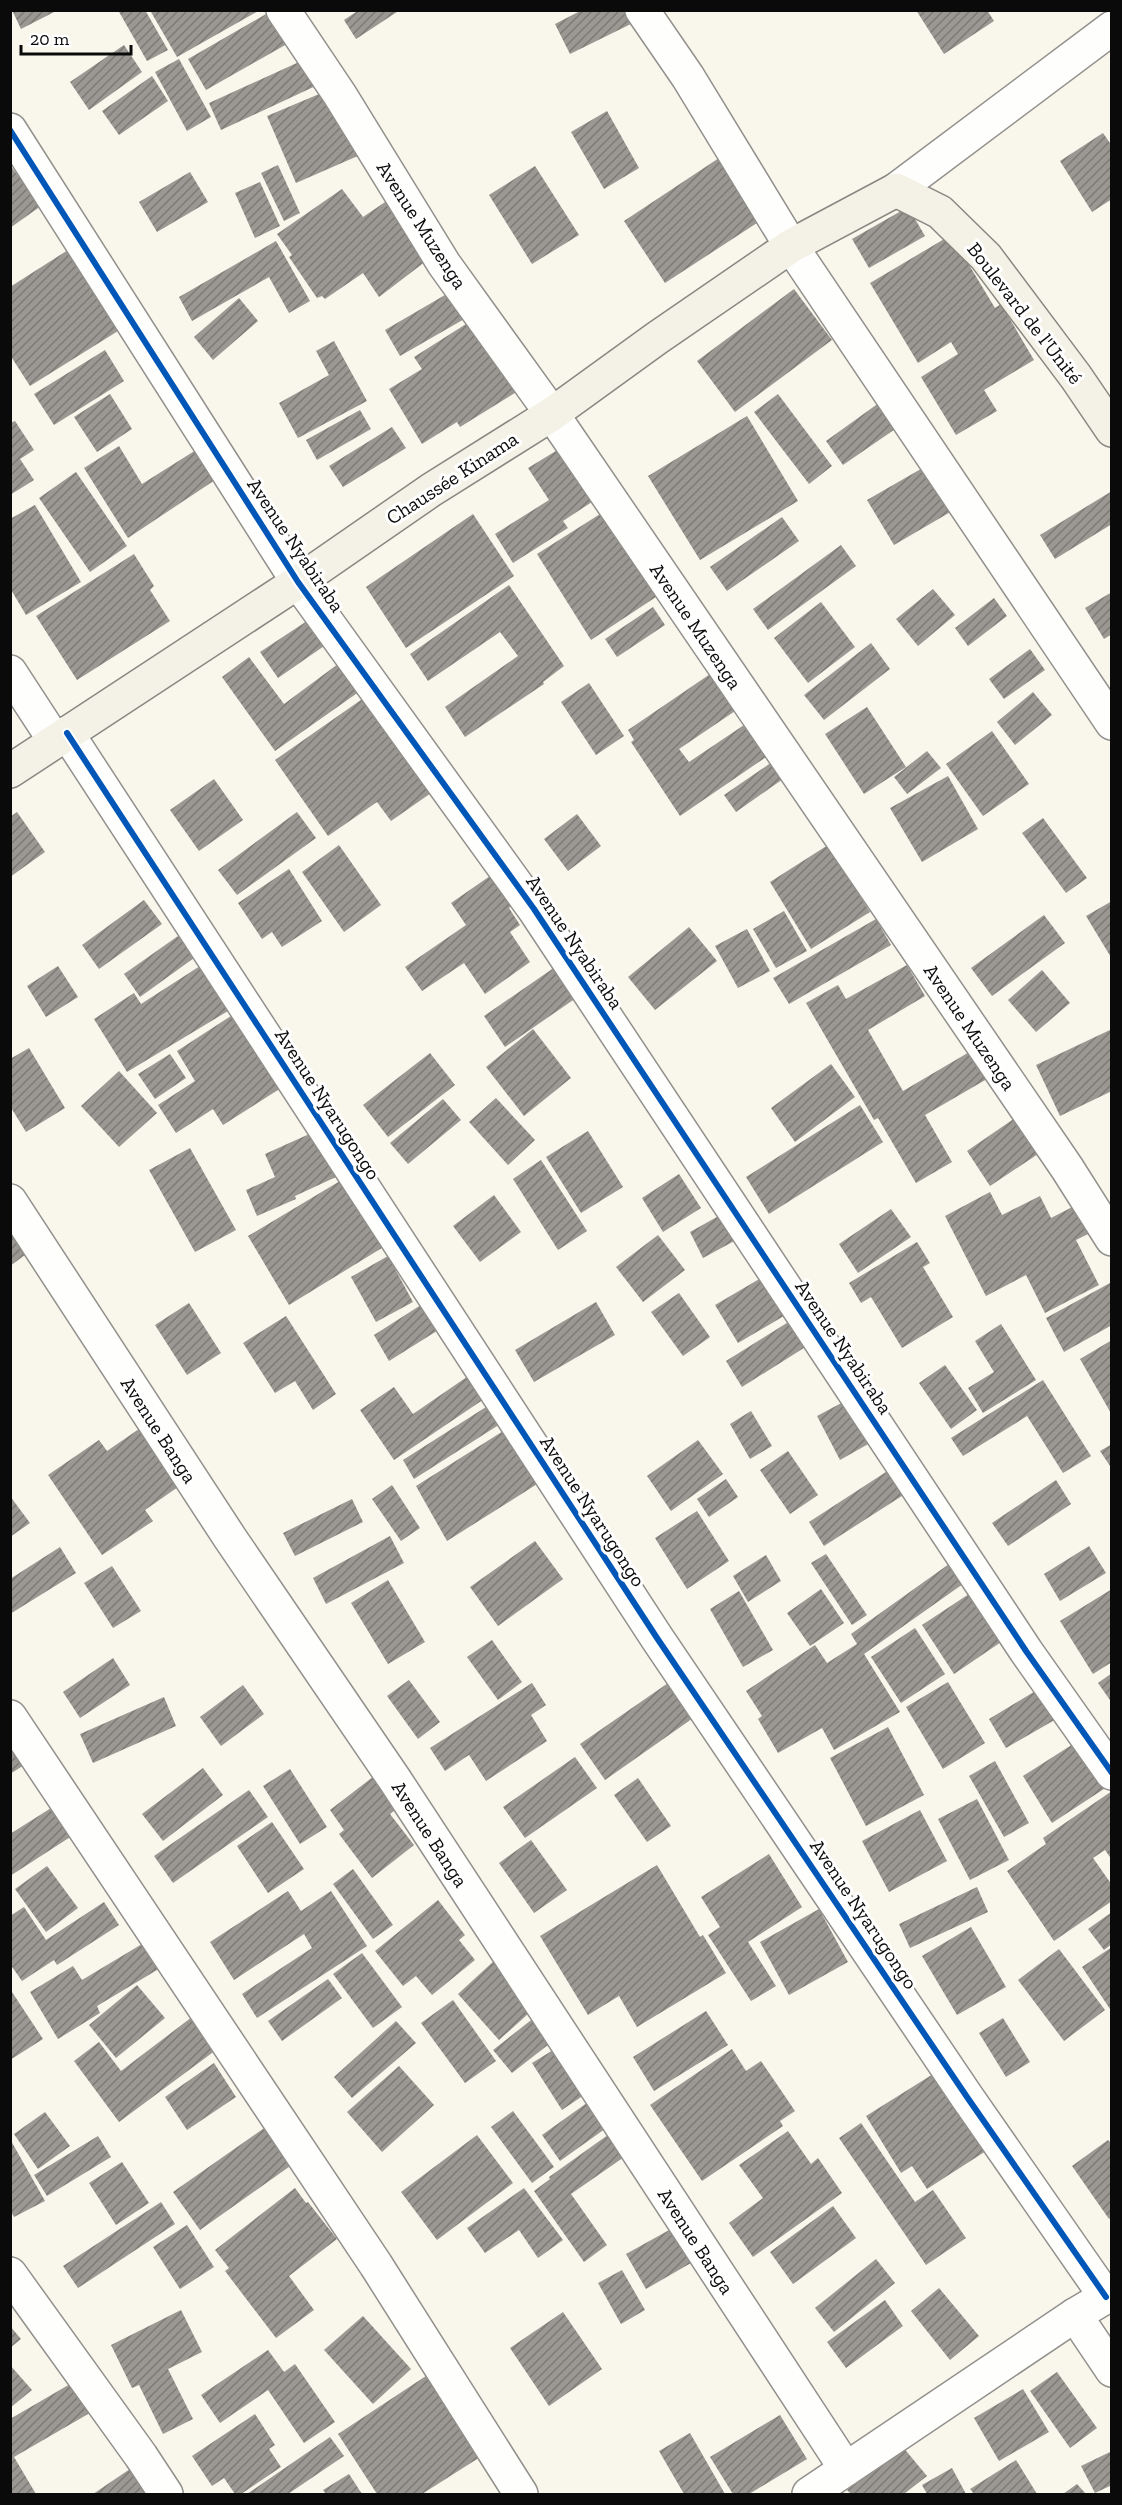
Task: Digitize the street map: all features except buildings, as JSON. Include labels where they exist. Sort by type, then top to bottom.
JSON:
[{"type":"street","name":"Avenue Muzenga","points":[[283,10],[340,96],[444,264],[552,414],[1060,1159],[1112,1239]]},
{"type":"street","points":[[642,10],[688,76],[791,246],[1112,723]]},
{"type":"street","points":[[896,190],[1112,28]]},
{"type":"street","name":"Avenue Nyabiraba","points":[[10,130],[298,582],[534,909],[1026,1651],[1112,1773]]},
{"type":"street","name":"Chaussée Kinama","points":[[10,771],[298,582],[431,490],[552,414],[791,246],[896,190]]},
{"type":"street","name":"Boulevard de l'Unité","points":[[896,190],[940,212],[986,257],[1076,377],[1112,430]]},
{"type":"street","name":"Avenue Nyarugongo","points":[[10,672],[61,737],[657,1638],[961,2087],[1109,2295]]},
{"type":"street","name":"Avenue Banga","points":[[10,1201],[230,1538],[395,1780],[846,2469]]},
{"type":"street","points":[[10,1717],[376,2265],[521,2494]]},
{"type":"street","points":[[10,2274],[166,2494]]},
{"type":"street","points":[[809,2494],[1074,2315],[1109,2295]]},
{"type":"street","points":[[1074,2315],[1112,2370]]},
{"type":"cycle path","points":[[10,130],[298,582],[534,909],[1026,1651],[1112,1773]]},
{"type":"cycle path","points":[[67,733],[657,1638],[967,2097],[1106,2297]]}]
